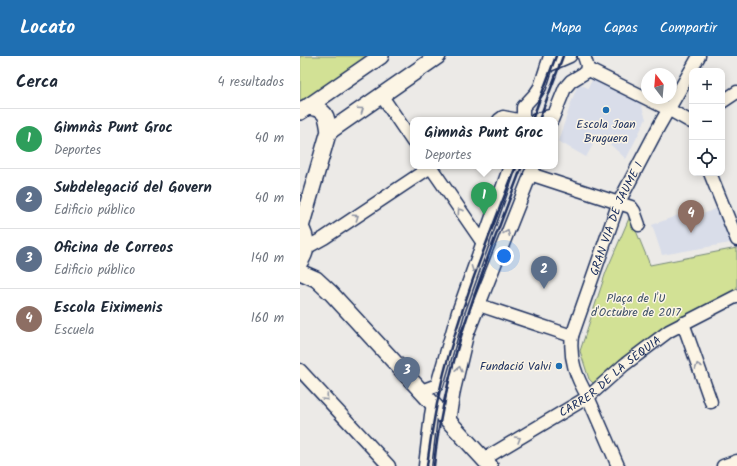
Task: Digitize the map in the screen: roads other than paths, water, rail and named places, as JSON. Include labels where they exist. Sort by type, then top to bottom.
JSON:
[{"type":"main road","points":[[303,110],[381,56]]},
{"type":"main road","points":[[438,56],[333,129],[326,140],[300,226],[305,236],[304,255],[316,279],[422,391],[487,463]]},
{"type":"main road","points":[[303,110],[318,108],[322,111],[327,119],[330,133]]},
{"type":"main road","points":[[300,272],[316,279]]},
{"type":"street","points":[[524,117],[523,107],[536,93],[548,61],[570,56]]},
{"type":"street","name":"GRAN VIA DE JAUME I","points":[[613,463],[571,356],[572,336],[619,202],[668,109],[699,56]]},
{"type":"street","points":[[552,117],[565,88],[571,81],[583,75],[587,60],[689,121]]},
{"type":"street","points":[[725,100],[737,92]]},
{"type":"street","points":[[381,95],[410,138]]},
{"type":"street","points":[[304,255],[324,238],[427,169]]},
{"type":"street","points":[[433,169],[483,242]]},
{"type":"street","points":[[422,391],[437,385],[458,312],[509,169]]},
{"type":"street","points":[[449,421],[454,390],[467,335],[532,170],[596,196],[631,206],[639,225]]},
{"type":"street","points":[[711,176],[737,240]]},
{"type":"street","name":"CARRER DE LA SÈQUIA","points":[[487,463],[588,397],[624,365],[669,331],[737,296]]},
{"type":"street","points":[[479,305],[572,336]]},
{"type":"street","points":[[683,323],[712,402]]},
{"type":"street","points":[[300,370],[389,466]]},
{"type":"street","points":[[439,378],[447,391],[454,390]]},
{"type":"street","points":[[425,466],[433,404]]},
{"type":"street","points":[[723,466],[737,461]]},
{"type":"railway","points":[[533,117],[556,56]]},
{"type":"railway","points":[[540,117],[563,56]]},
{"type":"railway","points":[[427,466],[436,408],[451,347],[477,268],[515,169]]},
{"type":"railway","points":[[434,466],[439,427],[447,389],[468,313],[521,169]]},
{"type":"place","name":"Escola Joan Bruguera","points":[[606,110]]},
{"type":"place","name":"Gimnàs Punt Groc","points":[[484,215]]},
{"type":"place","name":"Escola Eiximenis","points":[[691,233]]},
{"type":"place","name":"Subdelegació del Govern","points":[[544,289]]},
{"type":"place","name":"Fundació Valvi","points":[[559,366]]},
{"type":"place","name":"Oficina de Correos","points":[[407,390]]},
{"type":"park label","name":"Plaça de l'U d'Octubre de 2017","points":[[636,305]]}]
